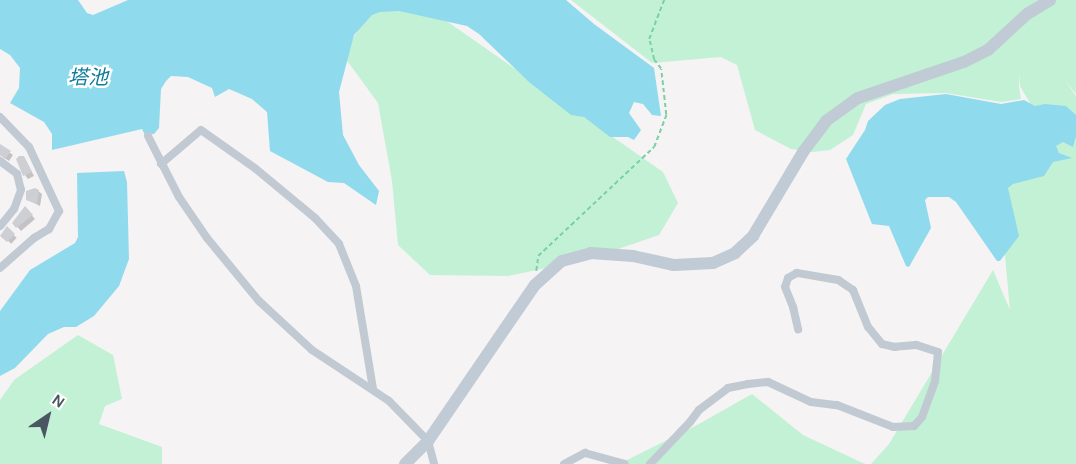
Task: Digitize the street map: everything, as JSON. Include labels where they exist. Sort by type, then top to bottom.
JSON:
[{"type":"street","points":[[405,464],[428,441],[535,285],[562,261],[591,253],[633,256],[674,265],[713,263],[735,253],[753,236],[802,152],[826,121],[858,98],[973,58],[989,49],[1027,14],[1050,0]]},
{"type":"street","points":[[0,117],[29,147],[59,211],[50,229],[34,238],[0,268]]},
{"type":"street","points":[[161,164],[201,130],[256,169],[315,218],[339,244],[356,286],[373,389]]},
{"type":"street","points":[[148,136],[179,197],[207,238],[259,301],[312,350],[373,389],[428,441],[434,464]]},
{"type":"street","points":[[0,161],[17,174],[21,189],[14,209],[0,226]]},
{"type":"street","points":[[650,464],[699,410],[728,388],[748,384],[768,382],[811,402],[837,405],[893,427],[914,426],[922,417],[935,381],[938,352],[916,345],[895,347],[882,344],[868,327],[853,290],[838,280],[797,273],[788,278],[785,287],[798,329]]},
{"type":"street","points":[[564,464],[585,453],[625,464]]},
{"type":"path","points":[[535,285],[538,256],[654,147],[666,114],[661,69],[654,60],[650,39],[664,0]]},
{"type":"green space","points":[[571,0],[1076,0],[1076,94],[1065,80],[1076,96],[1076,464],[871,464],[889,444],[993,270],[1010,310],[1000,202],[1010,181],[1047,132],[1020,86],[1019,73],[1019,87],[1021,99],[1001,102],[946,93],[893,94],[866,104],[853,135],[830,150],[813,152],[791,149],[755,130],[737,65],[721,57],[652,63]]},
{"type":"green space","points":[[407,3],[445,20],[663,172],[678,203],[659,235],[589,259],[508,276],[430,275],[398,245],[392,181],[378,103],[343,55],[369,12]]},
{"type":"green space","points":[[78,335],[113,355],[122,399],[105,406],[99,424],[162,447],[162,464],[0,464],[0,400],[14,380]]},
{"type":"green space","points":[[752,394],[803,435],[865,464],[619,464],[699,424]]},
{"type":"water","name":"塔池","points":[[0,0],[78,0],[87,13],[93,15],[128,0],[566,0],[594,24],[654,68],[661,116],[652,115],[643,104],[634,102],[629,113],[641,130],[634,140],[628,137],[610,137],[584,117],[571,115],[529,82],[479,34],[467,26],[399,11],[380,12],[372,15],[354,35],[339,92],[343,135],[359,165],[379,191],[376,205],[344,183],[328,182],[270,151],[267,112],[252,99],[229,89],[215,97],[212,88],[188,77],[171,76],[161,89],[159,128],[154,134],[145,135],[142,129],[52,150],[52,134],[44,122],[10,103],[19,88],[20,68],[10,55],[0,49]]},
{"type":"water","points":[[946,94],[1001,104],[1024,100],[1035,106],[1045,104],[1066,106],[1076,115],[1076,136],[1073,147],[1063,142],[1056,146],[1059,153],[1072,158],[1053,162],[1044,176],[1013,184],[1008,188],[1019,236],[1000,261],[997,261],[956,202],[949,197],[928,197],[925,200],[931,228],[909,267],[906,266],[889,226],[872,224],[846,159],[865,130],[868,121],[885,105],[900,99]]},
{"type":"water","points":[[124,171],[127,182],[129,259],[119,286],[94,316],[76,327],[64,327],[48,334],[15,368],[0,376],[0,311],[30,270],[75,243],[78,237],[77,173]]},
{"type":"building","points":[[0,144],[11,151],[5,159],[0,155]]},
{"type":"building","points":[[24,156],[32,172],[23,176],[16,159]]},
{"type":"building","points":[[35,188],[39,190],[37,204],[26,200],[26,191]]},
{"type":"building","points":[[25,206],[33,215],[16,228],[12,223]]},
{"type":"building","points":[[7,226],[15,234],[7,242],[0,236]]}]
